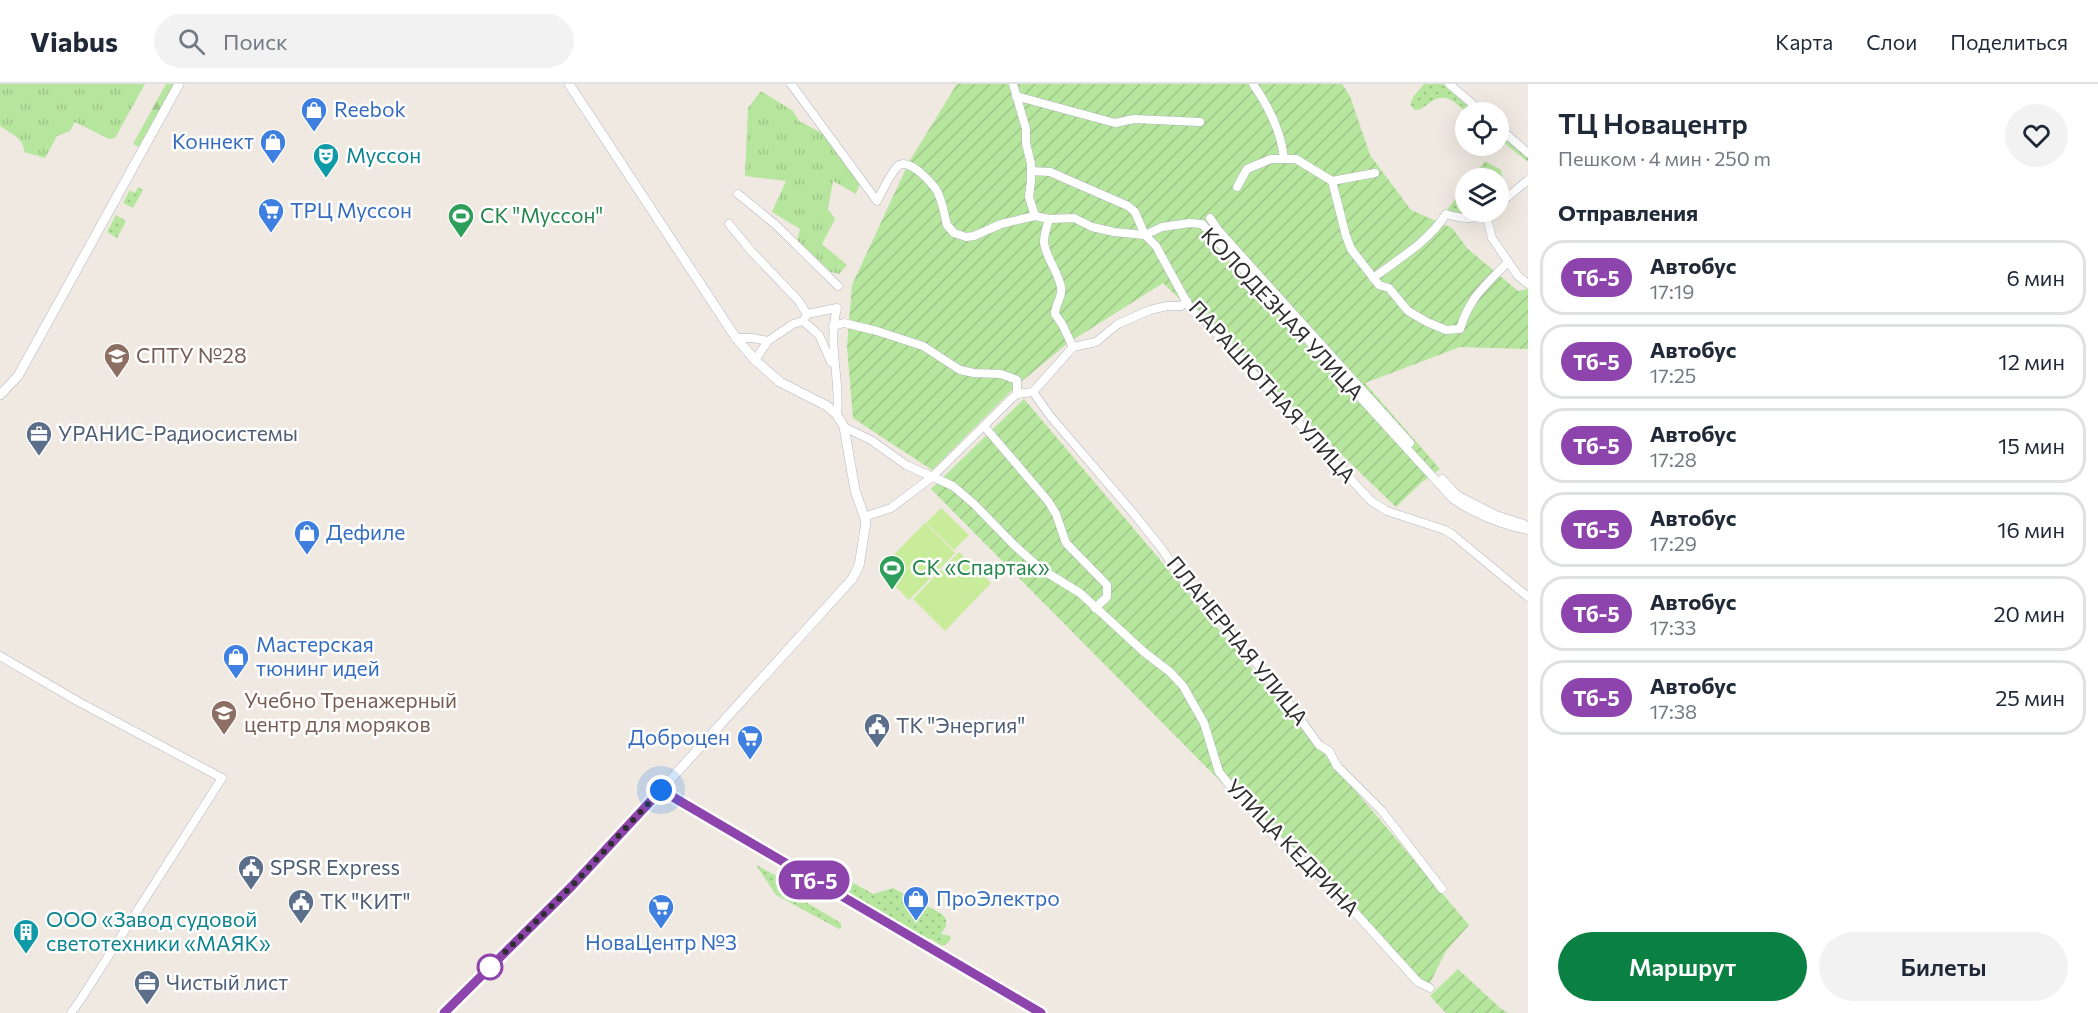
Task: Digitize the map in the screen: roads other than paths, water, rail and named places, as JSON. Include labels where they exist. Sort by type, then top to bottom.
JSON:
[{"type":"main road","points":[[444,1013],[571,887],[661,790],[1041,1013]]},
{"type":"street","points":[[0,395],[18,376],[179,84]]},
{"type":"street","points":[[569,84],[736,338],[755,360],[780,382],[827,406],[837,416],[844,427],[855,490],[866,522],[859,566],[852,579],[661,790]]},
{"type":"street","name":"КОЛОДЕЗНАЯ УЛИЦА","points":[[791,84],[877,201],[896,168],[901,164],[907,164],[921,173],[936,190],[947,225],[950,230],[959,235],[974,236],[1000,224],[1035,216],[1049,219],[1074,218],[1092,227],[1145,235],[1162,227],[1190,223],[1202,224],[1453,499],[1510,526],[1528,530]]},
{"type":"street","points":[[1013,84],[1026,129],[1031,171],[1029,197],[1035,216]]},
{"type":"street","points":[[1253,84],[1268,109],[1282,140],[1284,158]]},
{"type":"street","points":[[1449,84],[1470,102]]},
{"type":"street","points":[[1016,96],[1115,123],[1134,119],[1200,122]]},
{"type":"street","points":[[1509,137],[1528,153]]},
{"type":"street","points":[[1237,187],[1247,169],[1271,159],[1296,159],[1332,181],[1375,173]]},
{"type":"street","name":"ПАРАШЮТНАЯ УЛИЦА","points":[[1031,171],[1050,172],[1128,206],[1135,212],[1145,235],[1156,246],[1191,310],[1205,321],[1371,501],[1387,511],[1445,530],[1528,597]]},
{"type":"street","points":[[1509,196],[1528,180]]},
{"type":"street","points":[[1332,181],[1351,249],[1373,278],[1379,285],[1389,288],[1408,311],[1446,330],[1460,328],[1473,297],[1508,262]]},
{"type":"street","points":[[738,194],[777,225],[838,286]]},
{"type":"street","points":[[1373,278],[1423,241],[1438,227],[1446,213],[1455,217]]},
{"type":"street","name":"КОЛОДЕЗНАЯ УЛИЦА","points":[[1210,218],[1218,230],[1457,495],[1496,515],[1528,525]]},
{"type":"street","points":[[1049,219],[1044,245],[1055,267],[1062,290],[1055,314],[1072,347]]},
{"type":"street","points":[[1489,222],[1492,238],[1518,276],[1528,284]]},
{"type":"street","points":[[729,224],[798,300],[805,318],[819,335],[834,369]]},
{"type":"street","points":[[864,517],[891,508],[932,477],[1017,394],[1033,392],[1072,347],[1096,342],[1118,324],[1150,310],[1181,306],[1187,301]]},
{"type":"street","points":[[755,360],[768,341],[793,324],[837,308],[832,343],[839,398],[837,416]]},
{"type":"street","points":[[833,326],[844,323],[924,346],[960,370],[1001,374],[1017,380],[1017,394]]},
{"type":"street","points":[[736,338],[768,341]]},
{"type":"street","name":"ПЛАНЕРНАЯ УЛИЦА","points":[[1033,392],[1050,417],[1134,514],[1178,573],[1230,631],[1284,697],[1319,745],[1329,752],[1337,766],[1382,811],[1442,889]]},
{"type":"street","points":[[984,426],[1048,501],[1056,514],[1066,543],[1107,585],[1107,597],[1095,608]]},
{"type":"street","name":"УЛИЦА КЕДРИНА","points":[[844,427],[871,440],[906,465],[953,486],[1041,569],[1080,593],[1144,652],[1170,672],[1183,686],[1204,723],[1219,772],[1268,829],[1330,886],[1418,982],[1430,988]]},
{"type":"street","points":[[0,656],[79,702],[222,778],[71,1013]]},
{"type":"place","name":"Reebok","points":[[314,133]]},
{"type":"place","name":"Коннект","points":[[273,165]]},
{"type":"place","name":"Муссон","points":[[326,179]]},
{"type":"place","name":"ТРЦ Муссон","points":[[271,234]]},
{"type":"place","name":"СК \"Муссон\"","points":[[461,239]]},
{"type":"place","name":"СПТУ №28","points":[[117,379]]},
{"type":"place","name":"УРАНИС-Радиосистемы","points":[[39,457]]},
{"type":"place","name":"Дефиле","points":[[307,556]]},
{"type":"place","name":"СК «Спартак»","points":[[892,591]]},
{"type":"place","name":"Мастерская тюнинг идей","points":[[236,680]]},
{"type":"place","name":"Учебно Тренажерный центр для моряков","points":[[224,736]]},
{"type":"place","name":"ТК \"Энергия\"","points":[[877,749]]},
{"type":"place","name":"Доброцен","points":[[750,761]]},
{"type":"place","name":"SPSR Express","points":[[251,891]]},
{"type":"place","name":"ПроЭлектро","points":[[916,922]]},
{"type":"place","name":"ТК \"КИТ\"","points":[[301,925]]},
{"type":"place","name":"НоваЦентр №3","points":[[661,930]]},
{"type":"place","name":"ООО «Завод судовой светотехники «МАЯК»","points":[[26,955]]},
{"type":"place","name":"Чистый лист","points":[[147,1006]]}]
